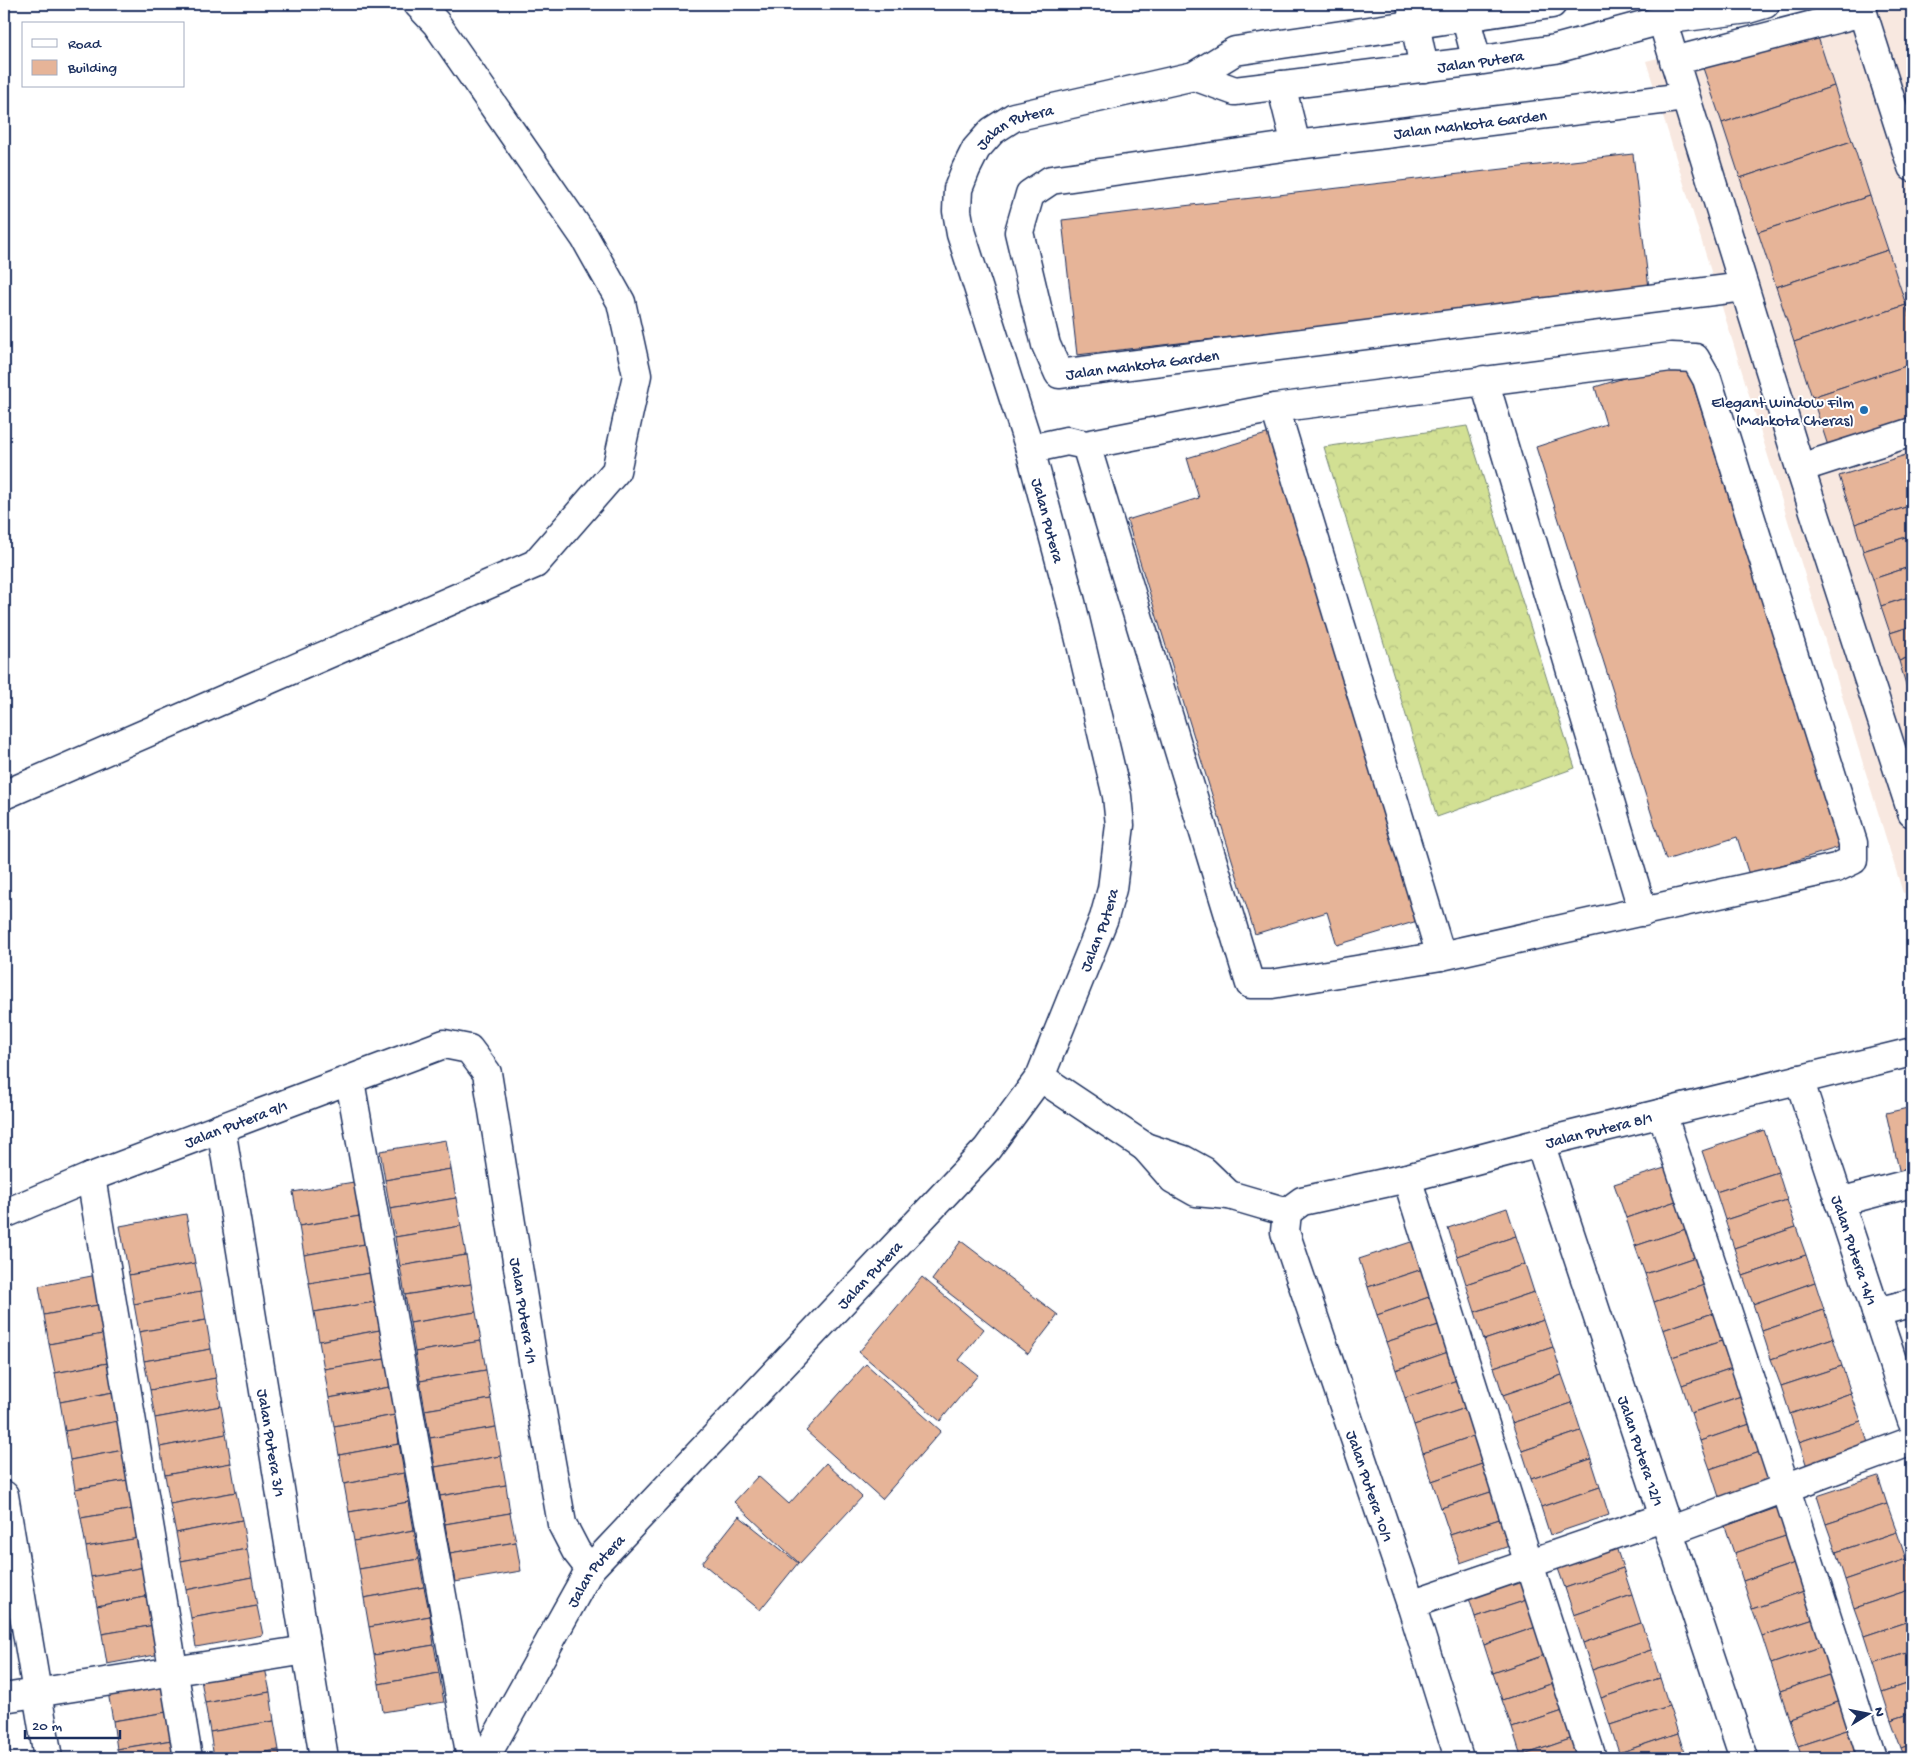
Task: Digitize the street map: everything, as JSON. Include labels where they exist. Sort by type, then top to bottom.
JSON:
[{"type":"street","points":[[4,795],[535,564],[616,471],[637,375],[621,302],[585,238],[436,23],[418,4]]},
{"type":"street","name":"Jalan Putera","points":[[485,1758],[590,1569],[987,1149],[1040,1077],[1104,918],[1112,889],[1120,825],[1117,796],[1075,622],[1032,457],[961,234],[957,211],[958,189],[976,149],[992,131],[1014,117],[1194,76],[1235,51],[1413,14],[1552,4]]},
{"type":"street","points":[[1698,4],[1662,20],[1800,468],[1912,813]]},
{"type":"street","name":"Jalan Putera","points":[[1194,76],[1235,91],[1424,68],[1555,49],[1662,20],[1748,9],[1765,4]]},
{"type":"street","points":[[1674,61],[1861,8],[1912,166]]},
{"type":"street","points":[[1464,10],[1477,61]]},
{"type":"street","points":[[1413,14],[1424,68]]},
{"type":"street","points":[[1281,85],[1296,145]]},
{"type":"street","name":"Jalan Mahkota Garden","points":[[1685,97],[1296,145],[1051,180],[1030,194],[1019,232],[1046,345],[1059,374],[1744,287]]},
{"type":"street","points":[[1032,457],[1070,457],[1086,445],[1275,408],[1671,356],[1695,358],[1707,379],[1853,843],[1853,860],[1836,868],[1441,956],[1272,984],[1250,984],[1086,445]]},
{"type":"street","points":[[1484,380],[1643,912]]},
{"type":"street","points":[[1275,408],[1441,956]]},
{"type":"street","points":[[1800,468],[1912,432]]},
{"type":"street","name":"Jalan Putera 9/1","points":[[4,1214],[91,1177],[444,1044],[469,1049]]},
{"type":"street","name":"Jalan Putera 1/1","points":[[469,1049],[487,1073],[534,1367],[562,1524],[576,1551],[590,1569]]},
{"type":"street","name":"Jalan Putera 8/1","points":[[1288,1212],[1302,1201],[1407,1178],[1540,1143],[1912,1052]]},
{"type":"street","points":[[1040,1077],[1145,1147],[1184,1160],[1204,1170],[1229,1195],[1288,1212]]},
{"type":"street","name":"Jalan Putera 14/1","points":[[1799,1079],[1912,1421]]},
{"type":"street","points":[[350,1081],[471,1758]]},
{"type":"street","points":[[1662,1113],[1786,1489],[1872,1758]]},
{"type":"street","name":"Jalan Putera 3/1","points":[[222,1128],[324,1758]]},
{"type":"street","name":"Jalan Putera 12/1","points":[[1540,1143],[1744,1758]]},
{"type":"street","points":[[91,1177],[188,1758]]},
{"type":"street","points":[[1407,1178],[1592,1758]]},
{"type":"street","points":[[1839,1202],[1912,1183]]},
{"type":"street","name":"Jalan Putera 10/1","points":[[1288,1212],[1285,1232],[1411,1604],[1460,1758]]},
{"type":"street","points":[[1876,1312],[1912,1302]]},
{"type":"street","points":[[1411,1604],[1529,1564],[1786,1489],[1912,1441]]},
{"type":"street","points":[[4,1495],[48,1758]]},
{"type":"street","points":[[4,1698],[306,1650]]},
{"type":"shaded area","points":[[1871,4],[1911,4],[1912,8],[1912,891],[1903,893],[1646,61]]},
{"type":"green space","points":[[1467,426],[1575,768],[1437,817],[1324,447]]},
{"type":"building","points":[[1816,31],[1834,86],[1722,123],[1703,68]]},
{"type":"building","points":[[1834,86],[1852,141],[1740,178],[1722,123]]},
{"type":"building","points":[[1852,141],[1870,196],[1758,232],[1740,178]]},
{"type":"building","points":[[1633,154],[1649,288],[1077,355],[1062,220]]},
{"type":"building","points":[[1870,196],[1888,250],[1776,287],[1758,232]]},
{"type":"building","points":[[1888,250],[1906,305],[1794,342],[1776,287]]},
{"type":"building","points":[[1906,305],[1912,325],[1912,364],[1812,397],[1794,342]]},
{"type":"building","points":[[1685,359],[1840,847],[1749,875],[1737,837],[1666,860],[1536,447],[1606,424],[1595,387]]},
{"type":"building","name":"Elegant Window Film (Mahkota Cheras)","points":[[1912,364],[1912,424],[1830,452],[1812,397]]},
{"type":"building","points":[[1273,432],[1424,919],[1337,945],[1327,912],[1255,934],[1127,520],[1199,498],[1187,458]]},
{"type":"building","points":[[1912,453],[1912,505],[1855,524],[1839,476]]},
{"type":"building","points":[[1912,505],[1912,535],[1863,551],[1855,524]]},
{"type":"building","points":[[1912,535],[1912,566],[1873,579],[1863,551]]},
{"type":"building","points":[[1912,566],[1912,596],[1881,606],[1873,579]]},
{"type":"building","points":[[1912,596],[1912,626],[1890,633],[1881,606]]},
{"type":"building","points":[[1912,626],[1912,656],[1899,661],[1890,633]]},
{"type":"building","points":[[1912,656],[1912,687],[1907,688],[1899,661]]},
{"type":"building","points":[[1912,1107],[1912,1171],[1900,1174],[1886,1113]]},
{"type":"building","points":[[1764,1130],[1778,1172],[1716,1192],[1702,1151]]},
{"type":"building","points":[[446,1140],[451,1169],[385,1180],[380,1151]]},
{"type":"building","points":[[1671,1166],[1682,1199],[1626,1218],[1614,1184]]},
{"type":"building","points":[[451,1169],[456,1198],[390,1209],[385,1180]]},
{"type":"building","points":[[1778,1172],[1787,1200],[1725,1220],[1716,1192]]},
{"type":"building","points":[[354,1182],[360,1216],[299,1226],[293,1192]]},
{"type":"building","points":[[1912,1192],[1912,1223],[1905,1194]]},
{"type":"building","points":[[456,1198],[461,1226],[395,1237],[390,1209]]},
{"type":"building","points":[[1682,1199],[1692,1227],[1635,1246],[1626,1218]]},
{"type":"building","points":[[1787,1200],[1796,1227],[1734,1248],[1725,1220]]},
{"type":"building","points":[[1507,1208],[1516,1236],[1457,1256],[1448,1228]]},
{"type":"building","points":[[186,1214],[195,1263],[129,1275],[120,1226]]},
{"type":"building","points":[[360,1216],[365,1244],[304,1255],[299,1226]]},
{"type":"building","points":[[461,1226],[466,1255],[400,1266],[395,1237]]},
{"type":"building","points":[[1692,1227],[1701,1255],[1645,1274],[1635,1246]]},
{"type":"building","points":[[1796,1227],[1806,1255],[1743,1276],[1734,1248]]},
{"type":"building","points":[[1516,1236],[1525,1264],[1466,1284],[1457,1256]]},
{"type":"building","points":[[1417,1240],[1426,1268],[1368,1287],[1359,1259]]},
{"type":"building","points":[[961,1241],[1058,1315],[1028,1354],[932,1280]]},
{"type":"building","points":[[365,1244],[370,1273],[309,1283],[304,1255]]},
{"type":"building","points":[[466,1255],[471,1284],[405,1295],[400,1266]]},
{"type":"building","points":[[1701,1255],[1710,1283],[1654,1302],[1645,1274]]},
{"type":"building","points":[[1806,1255],[1815,1282],[1753,1304],[1743,1276]]},
{"type":"building","points":[[195,1263],[201,1292],[134,1304],[129,1275]]},
{"type":"building","points":[[1525,1264],[1534,1292],[1475,1312],[1466,1284]]},
{"type":"building","points":[[1426,1268],[1435,1295],[1377,1315],[1368,1287]]},
{"type":"building","points":[[370,1273],[375,1302],[314,1312],[309,1283]]},
{"type":"building","points":[[97,1275],[103,1304],[44,1315],[39,1286]]},
{"type":"building","points":[[922,1277],[984,1329],[959,1360],[978,1375],[940,1421],[859,1352]]},
{"type":"building","points":[[1815,1282],[1824,1310],[1762,1331],[1753,1304]]},
{"type":"building","points":[[1710,1283],[1719,1311],[1663,1330],[1654,1302]]},
{"type":"building","points":[[471,1284],[476,1312],[410,1323],[405,1295]]},
{"type":"building","points":[[201,1292],[206,1320],[139,1332],[134,1304]]},
{"type":"building","points":[[1534,1292],[1544,1320],[1484,1340],[1475,1312]]},
{"type":"building","points":[[1435,1295],[1445,1323],[1386,1342],[1377,1315]]},
{"type":"building","points":[[375,1302],[380,1330],[319,1341],[314,1312]]},
{"type":"building","points":[[103,1304],[108,1333],[49,1344],[44,1315]]},
{"type":"building","points":[[1824,1310],[1833,1338],[1771,1359],[1762,1331]]},
{"type":"building","points":[[1719,1311],[1728,1339],[1672,1357],[1663,1330]]},
{"type":"building","points":[[476,1312],[481,1341],[415,1352],[410,1323]]},
{"type":"building","points":[[206,1320],[211,1349],[144,1361],[139,1332]]},
{"type":"building","points":[[1544,1320],[1553,1347],[1494,1367],[1484,1340]]},
{"type":"building","points":[[1445,1323],[1454,1350],[1396,1370],[1386,1342]]},
{"type":"building","points":[[380,1330],[385,1359],[324,1369],[319,1341]]},
{"type":"building","points":[[108,1333],[113,1362],[55,1373],[49,1344]]},
{"type":"building","points":[[1833,1338],[1842,1366],[1781,1386],[1771,1359]]},
{"type":"building","points":[[1728,1339],[1738,1366],[1682,1385],[1672,1357]]},
{"type":"building","points":[[481,1341],[486,1370],[420,1381],[415,1352]]},
{"type":"building","points":[[1553,1347],[1562,1375],[1503,1395],[1494,1367]]},
{"type":"building","points":[[211,1349],[216,1378],[150,1390],[144,1361]]},
{"type":"building","points":[[1454,1350],[1463,1378],[1405,1398],[1396,1370]]},
{"type":"building","points":[[385,1359],[390,1387],[329,1398],[324,1369]]},
{"type":"building","points":[[113,1362],[119,1391],[60,1402],[55,1373]]},
{"type":"building","points":[[866,1364],[941,1431],[882,1499],[806,1431]]},
{"type":"building","points":[[1738,1366],[1747,1394],[1691,1413],[1682,1385]]},
{"type":"building","points":[[1842,1366],[1851,1393],[1790,1414],[1781,1386]]},
{"type":"building","points":[[486,1370],[491,1399],[425,1410],[420,1381]]},
{"type":"building","points":[[1562,1375],[1572,1403],[1512,1423],[1503,1395]]},
{"type":"building","points":[[216,1378],[221,1406],[155,1418],[150,1390]]},
{"type":"building","points":[[1463,1378],[1472,1406],[1414,1425],[1405,1398]]},
{"type":"building","points":[[390,1387],[395,1415],[334,1426],[329,1398]]},
{"type":"building","points":[[119,1391],[124,1420],[65,1431],[60,1402]]},
{"type":"building","points":[[1851,1393],[1861,1421],[1799,1442],[1790,1414]]},
{"type":"building","points":[[1747,1394],[1756,1422],[1700,1441],[1691,1413]]},
{"type":"building","points":[[491,1399],[496,1427],[430,1438],[425,1410]]},
{"type":"building","points":[[1572,1403],[1581,1431],[1522,1451],[1512,1423]]},
{"type":"building","points":[[221,1406],[226,1434],[160,1447],[155,1418]]},
{"type":"building","points":[[1472,1406],[1482,1433],[1423,1453],[1414,1425]]},
{"type":"building","points":[[395,1415],[399,1444],[339,1455],[334,1426]]},
{"type":"building","points":[[124,1420],[129,1449],[70,1460],[65,1431]]},
{"type":"building","points":[[1861,1421],[1870,1449],[1808,1470],[1799,1442]]},
{"type":"building","points":[[1756,1422],[1766,1450],[1710,1469],[1700,1441]]},
{"type":"building","points":[[496,1427],[501,1456],[435,1467],[430,1438]]},
{"type":"building","points":[[1581,1431],[1591,1459],[1531,1479],[1522,1451]]},
{"type":"building","points":[[1482,1433],[1491,1461],[1432,1481],[1423,1453]]},
{"type":"building","points":[[226,1434],[231,1463],[165,1475],[160,1447]]},
{"type":"building","points":[[399,1444],[404,1473],[344,1484],[339,1455]]},
{"type":"building","points":[[129,1449],[134,1479],[75,1489],[70,1460]]},
{"type":"building","points":[[1766,1450],[1775,1478],[1719,1497],[1710,1469]]},
{"type":"building","points":[[501,1456],[506,1485],[440,1496],[435,1467]]},
{"type":"building","points":[[1591,1459],[1600,1487],[1541,1507],[1531,1479]]},
{"type":"building","points":[[1491,1461],[1500,1489],[1441,1508],[1432,1481]]},
{"type":"building","points":[[231,1463],[236,1492],[170,1504],[165,1475]]},
{"type":"building","points":[[826,1463],[862,1497],[800,1564],[734,1502],[758,1476],[789,1504]]},
{"type":"building","points":[[404,1473],[409,1502],[349,1512],[344,1484]]},
{"type":"building","points":[[1878,1476],[1887,1504],[1826,1524],[1817,1496]]},
{"type":"building","points":[[134,1479],[140,1508],[81,1518],[75,1489]]},
{"type":"building","points":[[506,1485],[510,1513],[445,1524],[440,1496]]},
{"type":"building","points":[[1600,1487],[1609,1515],[1550,1535],[1541,1507]]},
{"type":"building","points":[[1500,1489],[1509,1516],[1450,1535],[1441,1508]]},
{"type":"building","points":[[236,1492],[242,1520],[176,1533],[170,1504]]},
{"type":"building","points":[[409,1502],[414,1530],[354,1541],[349,1512]]},
{"type":"building","points":[[1887,1504],[1897,1532],[1836,1552],[1826,1524]]},
{"type":"building","points":[[1779,1507],[1789,1535],[1734,1553],[1725,1526]]},
{"type":"building","points":[[140,1508],[145,1537],[86,1547],[81,1518]]},
{"type":"building","points":[[510,1513],[516,1542],[450,1553],[445,1524]]},
{"type":"building","points":[[739,1516],[798,1563],[760,1610],[702,1563]]},
{"type":"building","points":[[1509,1516],[1518,1543],[1460,1563],[1450,1535]]},
{"type":"building","points":[[242,1520],[247,1549],[181,1561],[176,1533]]},
{"type":"building","points":[[414,1530],[419,1559],[359,1569],[354,1541]]},
{"type":"building","points":[[1897,1532],[1906,1559],[1845,1580],[1836,1552]]},
{"type":"building","points":[[1789,1535],[1798,1562],[1743,1581],[1734,1553]]},
{"type":"building","points":[[145,1537],[150,1566],[91,1577],[86,1547]]},
{"type":"building","points":[[1614,1541],[1623,1568],[1565,1588],[1555,1560]]},
{"type":"building","points":[[516,1542],[521,1571],[455,1582],[450,1553]]},
{"type":"building","points":[[247,1549],[252,1577],[186,1590],[181,1561]]},
{"type":"building","points":[[419,1559],[424,1587],[364,1598],[359,1569]]},
{"type":"building","points":[[1906,1559],[1912,1577],[1912,1589],[1854,1608],[1845,1580]]},
{"type":"building","points":[[1798,1562],[1807,1590],[1752,1609],[1743,1581]]},
{"type":"building","points":[[150,1566],[156,1595],[97,1606],[91,1577]]},
{"type":"building","points":[[1623,1568],[1632,1595],[1574,1615],[1565,1588]]},
{"type":"building","points":[[1523,1570],[1533,1598],[1475,1617],[1466,1589]]},
{"type":"building","points":[[252,1577],[257,1606],[191,1618],[186,1590]]},
{"type":"building","points":[[424,1587],[430,1616],[369,1627],[364,1598]]},
{"type":"building","points":[[1912,1589],[1912,1620],[1864,1636],[1854,1608]]},
{"type":"building","points":[[1807,1590],[1817,1618],[1762,1636],[1752,1609]]},
{"type":"building","points":[[156,1595],[161,1624],[102,1634],[97,1606]]},
{"type":"building","points":[[1632,1595],[1641,1623],[1583,1643],[1574,1615]]},
{"type":"building","points":[[1533,1598],[1542,1625],[1484,1645],[1475,1617]]},
{"type":"building","points":[[257,1606],[263,1635],[196,1647],[191,1618]]},
{"type":"building","points":[[430,1616],[434,1645],[374,1655],[369,1627]]},
{"type":"building","points":[[1817,1618],[1826,1645],[1771,1664],[1762,1636]]},
{"type":"building","points":[[1912,1620],[1912,1651],[1873,1664],[1864,1636]]},
{"type":"building","points":[[1641,1623],[1651,1650],[1592,1670],[1583,1643]]},
{"type":"building","points":[[161,1624],[166,1653],[107,1664],[102,1634]]},
{"type":"building","points":[[1542,1625],[1551,1653],[1493,1673],[1484,1645]]},
{"type":"building","points":[[434,1645],[439,1673],[379,1684],[374,1655]]},
{"type":"building","points":[[1826,1645],[1835,1673],[1780,1691],[1771,1664]]},
{"type":"building","points":[[1651,1650],[1660,1678],[1601,1698],[1592,1670]]},
{"type":"building","points":[[1912,1651],[1912,1682],[1882,1692],[1873,1664]]},
{"type":"building","points":[[1551,1653],[1560,1681],[1502,1700],[1493,1673]]},
{"type":"building","points":[[264,1663],[270,1692],[205,1703],[200,1674]]},
{"type":"building","points":[[439,1673],[444,1702],[383,1712],[379,1684]]},
{"type":"building","points":[[1835,1673],[1844,1700],[1789,1719],[1780,1691]]},
{"type":"building","points":[[1660,1678],[1669,1706],[1610,1725],[1601,1698]]},
{"type":"building","points":[[1560,1681],[1569,1709],[1512,1728],[1502,1700]]},
{"type":"building","points":[[169,1682],[173,1711],[113,1721],[108,1692]]},
{"type":"building","points":[[1912,1682],[1912,1713],[1891,1720],[1882,1692]]},
{"type":"building","points":[[270,1692],[274,1721],[210,1732],[205,1703]]},
{"type":"building","points":[[1844,1700],[1853,1728],[1798,1746],[1789,1719]]},
{"type":"building","points":[[1669,1706],[1678,1733],[1619,1753],[1610,1725]]},
{"type":"building","points":[[1569,1709],[1579,1736],[1521,1756],[1512,1728]]},
{"type":"building","points":[[173,1711],[178,1739],[117,1749],[113,1721]]},
{"type":"building","points":[[1912,1713],[1912,1744],[1901,1748],[1891,1720]]},
{"type":"building","points":[[4,1715],[8,1739],[4,1739]]},
{"type":"building","points":[[274,1721],[279,1750],[227,1758],[214,1758],[210,1732]]},
{"type":"building","points":[[1853,1728],[1863,1755],[1855,1758],[1802,1758],[1798,1746]]},
{"type":"building","points":[[1678,1733],[1686,1758],[1621,1758],[1619,1753]]},
{"type":"building","points":[[1579,1736],[1586,1758],[1522,1758],[1521,1756]]},
{"type":"building","points":[[4,1739],[8,1739],[11,1758],[4,1758]]},
{"type":"building","points":[[178,1739],[181,1758],[119,1758],[117,1749]]},
{"type":"building","points":[[1912,1744],[1912,1758],[1905,1758],[1901,1748]]},
{"type":"building","points":[[279,1750],[280,1758],[227,1758]]},
{"type":"place","name":"Elegant Window Film (Mahkota Cheras)","points":[[1864,410]]}]
